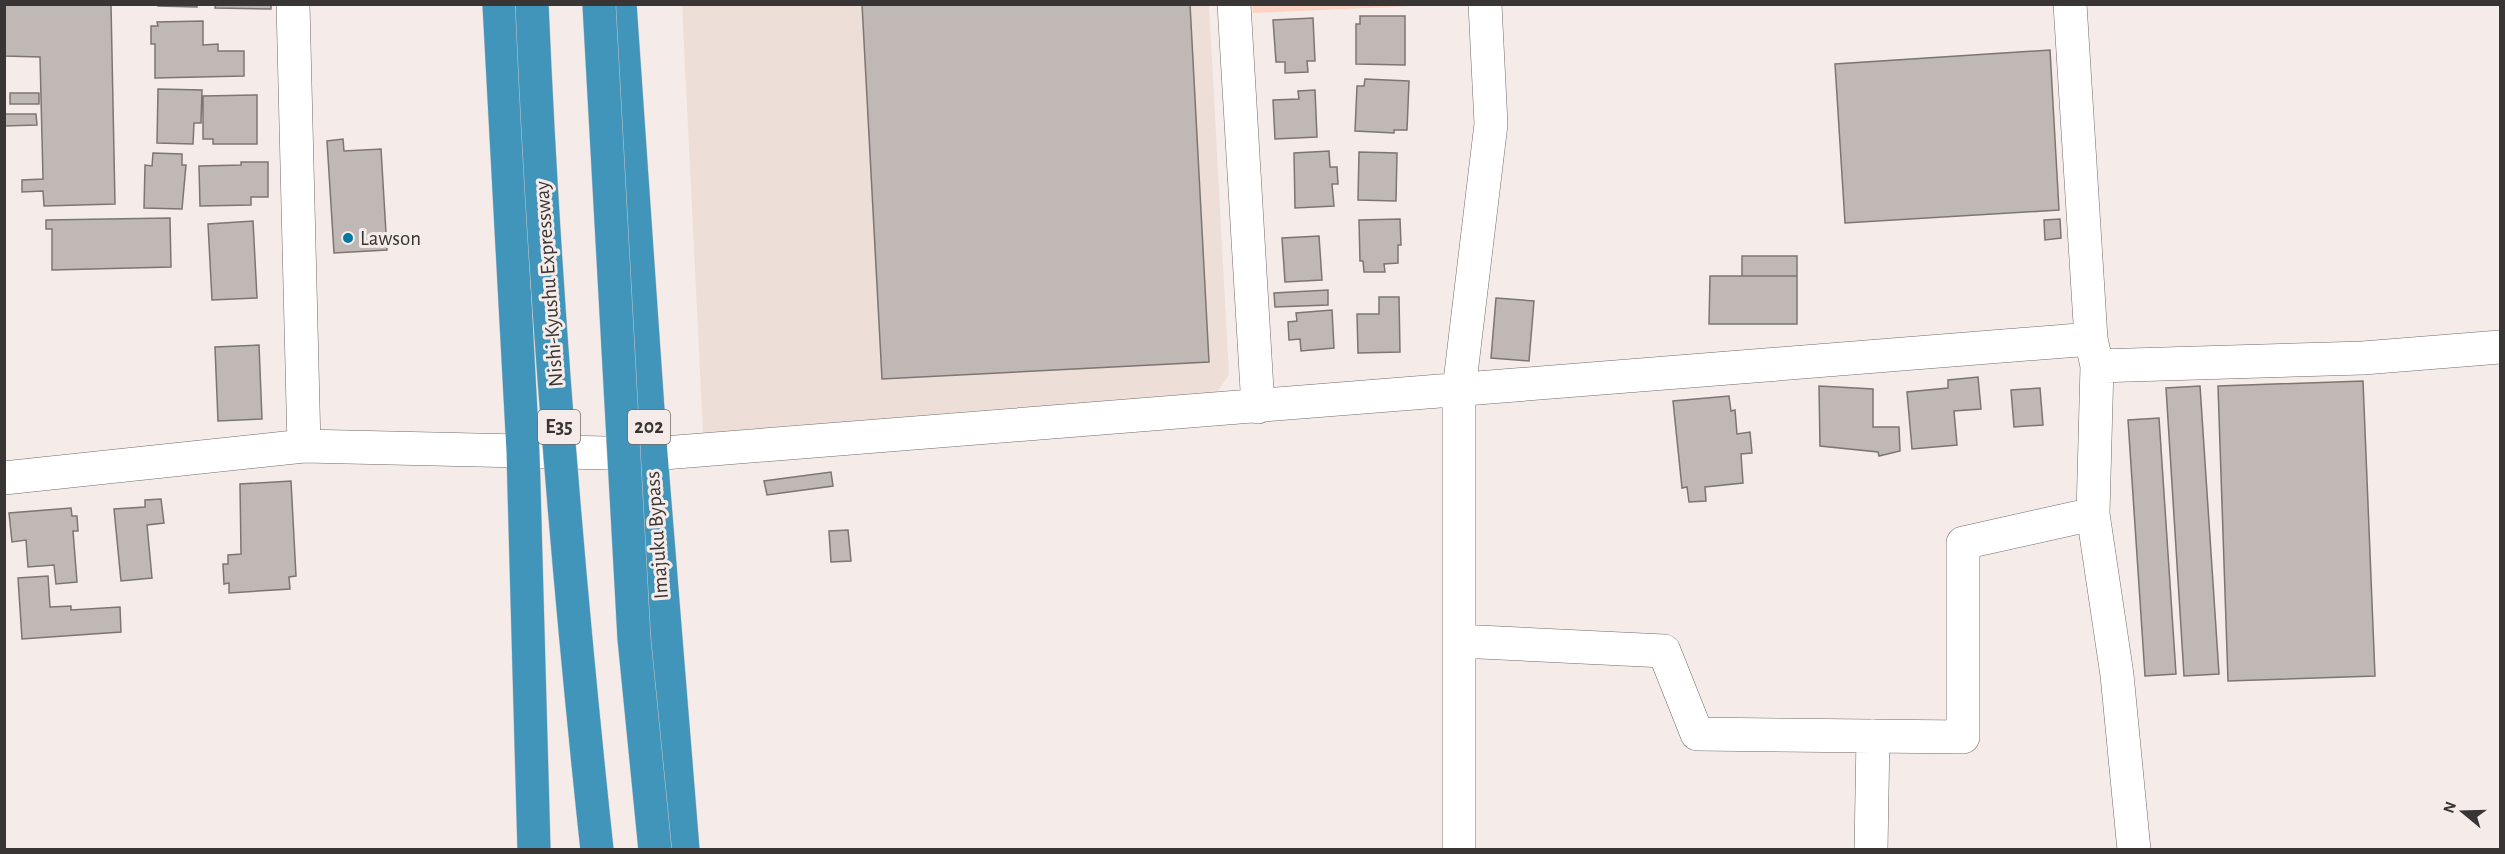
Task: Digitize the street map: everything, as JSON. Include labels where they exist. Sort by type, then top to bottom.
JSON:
[{"type":"highway","points":[[499,4],[523,451],[534,849]]},
{"type":"highway","name":"Nishi-Kyushu Expressway","points":[[532,4],[538,135],[574,630],[597,849]]},
{"type":"highway","points":[[599,4],[634,638],[655,849]]},
{"type":"highway","name":"Imajuku Bypass","points":[[620,4],[651,454],[683,849]]},
{"type":"street","points":[[293,4],[304,446]]},
{"type":"street","points":[[1234,4],[1258,407]]},
{"type":"street","points":[[1459,849],[1459,390],[1491,124],[1485,4]]},
{"type":"street","points":[[2070,4],[2094,353],[2092,514],[2117,675],[2134,849]]},
{"type":"street","points":[[4,478],[304,446],[651,454],[1459,390],[2094,353],[2363,358],[2500,347]]},
{"type":"street","points":[[1459,641],[1664,651],[1697,734],[1963,737],[1963,543],[2092,514]]},
{"type":"street","points":[[1871,849],[1873,736]]},
{"type":"shaded area","points":[[1252,4],[1434,5],[1253,13]]},
{"type":"shaded area","points":[[682,5],[1209,5],[1229,375],[1217,392],[703,433]]},
{"type":"building","points":[[4,4],[111,4],[115,204],[44,206],[43,191],[22,192],[22,180],[43,179],[40,57],[4,56]]},
{"type":"building","points":[[158,4],[197,4],[197,7],[158,6]]},
{"type":"building","points":[[216,4],[271,4],[271,9],[215,8]]},
{"type":"building","points":[[862,4],[1190,4],[1209,362],[882,379]]},
{"type":"building","points":[[1360,16],[1405,16],[1405,65],[1356,64],[1356,24],[1360,24]]},
{"type":"building","points":[[1313,18],[1315,61],[1307,61],[1308,72],[1285,73],[1285,62],[1276,62],[1273,20]]},
{"type":"building","points":[[203,21],[203,45],[218,44],[218,51],[244,51],[244,76],[155,78],[155,44],[151,44],[151,26],[158,26],[157,22]]},
{"type":"building","points":[[2050,50],[2059,210],[1845,223],[1835,64]]},
{"type":"building","points":[[1365,79],[1409,81],[1407,130],[1394,130],[1394,133],[1355,131],[1357,86],[1364,86]]},
{"type":"building","points":[[158,89],[202,90],[201,123],[194,123],[193,144],[157,143]]},
{"type":"building","points":[[1315,90],[1317,137],[1275,139],[1273,100],[1299,99],[1298,91]]},
{"type":"building","points":[[10,93],[39,93],[39,104],[10,104]]},
{"type":"building","points":[[257,95],[257,144],[213,144],[213,139],[203,139],[203,96]]},
{"type":"building","points":[[4,114],[36,114],[37,125],[4,126]]},
{"type":"building","points":[[343,139],[344,151],[381,149],[387,250],[334,253],[327,141]]},
{"type":"building","points":[[1329,151],[1330,167],[1337,167],[1338,184],[1332,184],[1334,206],[1295,208],[1294,153]]},
{"type":"building","points":[[1359,152],[1397,153],[1396,201],[1358,200]]},
{"type":"building","points":[[153,153],[182,154],[182,165],[186,165],[182,209],[144,208],[145,165],[152,166]]},
{"type":"building","points":[[241,162],[268,162],[268,197],[251,197],[251,205],[200,206],[199,166],[241,165]]},
{"type":"building","points":[[170,218],[171,267],[52,270],[52,229],[46,229],[46,220]]},
{"type":"building","points":[[1400,219],[1401,245],[1398,245],[1398,263],[1384,264],[1385,272],[1364,272],[1363,261],[1360,261],[1359,220]]},
{"type":"building","points":[[2060,219],[2061,238],[2045,240],[2044,220]]},
{"type":"building","points":[[253,221],[257,298],[212,300],[208,224]]},
{"type":"building","points":[[1319,236],[1322,280],[1285,282],[1282,238]]},
{"type":"building","points":[[1742,256],[1797,256],[1797,276],[1742,276]]},
{"type":"building","points":[[1710,276],[1797,276],[1797,324],[1709,324]]},
{"type":"building","points":[[1328,290],[1328,305],[1275,307],[1274,293]]},
{"type":"building","points":[[1379,297],[1399,297],[1400,352],[1358,353],[1357,314],[1379,314]]},
{"type":"building","points":[[1496,298],[1534,301],[1529,361],[1491,358]]},
{"type":"building","points":[[1332,310],[1334,348],[1301,351],[1300,339],[1289,340],[1288,322],[1297,321],[1296,313]]},
{"type":"building","points":[[259,345],[262,419],[218,421],[215,347]]},
{"type":"building","points":[[1978,377],[1981,409],[1954,411],[1957,445],[1912,449],[1907,392],[1948,388],[1948,380]]},
{"type":"building","points":[[2363,381],[2375,676],[2228,681],[2218,386]]},
{"type":"building","points":[[1819,386],[1873,389],[1873,427],[1899,427],[1900,451],[1879,456],[1878,452],[1820,446]]},
{"type":"building","points":[[2200,386],[2219,674],[2184,676],[2166,388]]},
{"type":"building","points":[[2040,388],[2043,425],[2014,427],[2011,390]]},
{"type":"building","points":[[1729,396],[1731,411],[1735,410],[1737,434],[1750,432],[1752,453],[1741,454],[1743,483],[1705,487],[1706,501],[1689,502],[1687,487],[1682,488],[1673,401]]},
{"type":"building","points":[[2159,418],[2176,674],[2145,676],[2128,420]]},
{"type":"building","points":[[831,472],[833,486],[767,495],[764,481]]},
{"type":"building","points":[[291,481],[296,576],[289,577],[290,589],[229,593],[229,583],[224,584],[223,564],[228,564],[228,555],[241,554],[240,484]]},
{"type":"building","points":[[161,499],[164,523],[147,525],[152,578],[121,581],[114,509],[145,507],[145,500]]},
{"type":"building","points":[[71,508],[72,516],[77,516],[78,531],[73,531],[77,582],[56,584],[54,565],[28,567],[26,540],[12,542],[9,513]]},
{"type":"building","points":[[848,530],[851,561],[831,562],[829,531]]},
{"type":"building","points":[[48,576],[50,607],[71,606],[71,610],[120,607],[121,632],[22,639],[18,578]]},
{"type":"place","name":"Lawson","points":[[348,238]]}]
